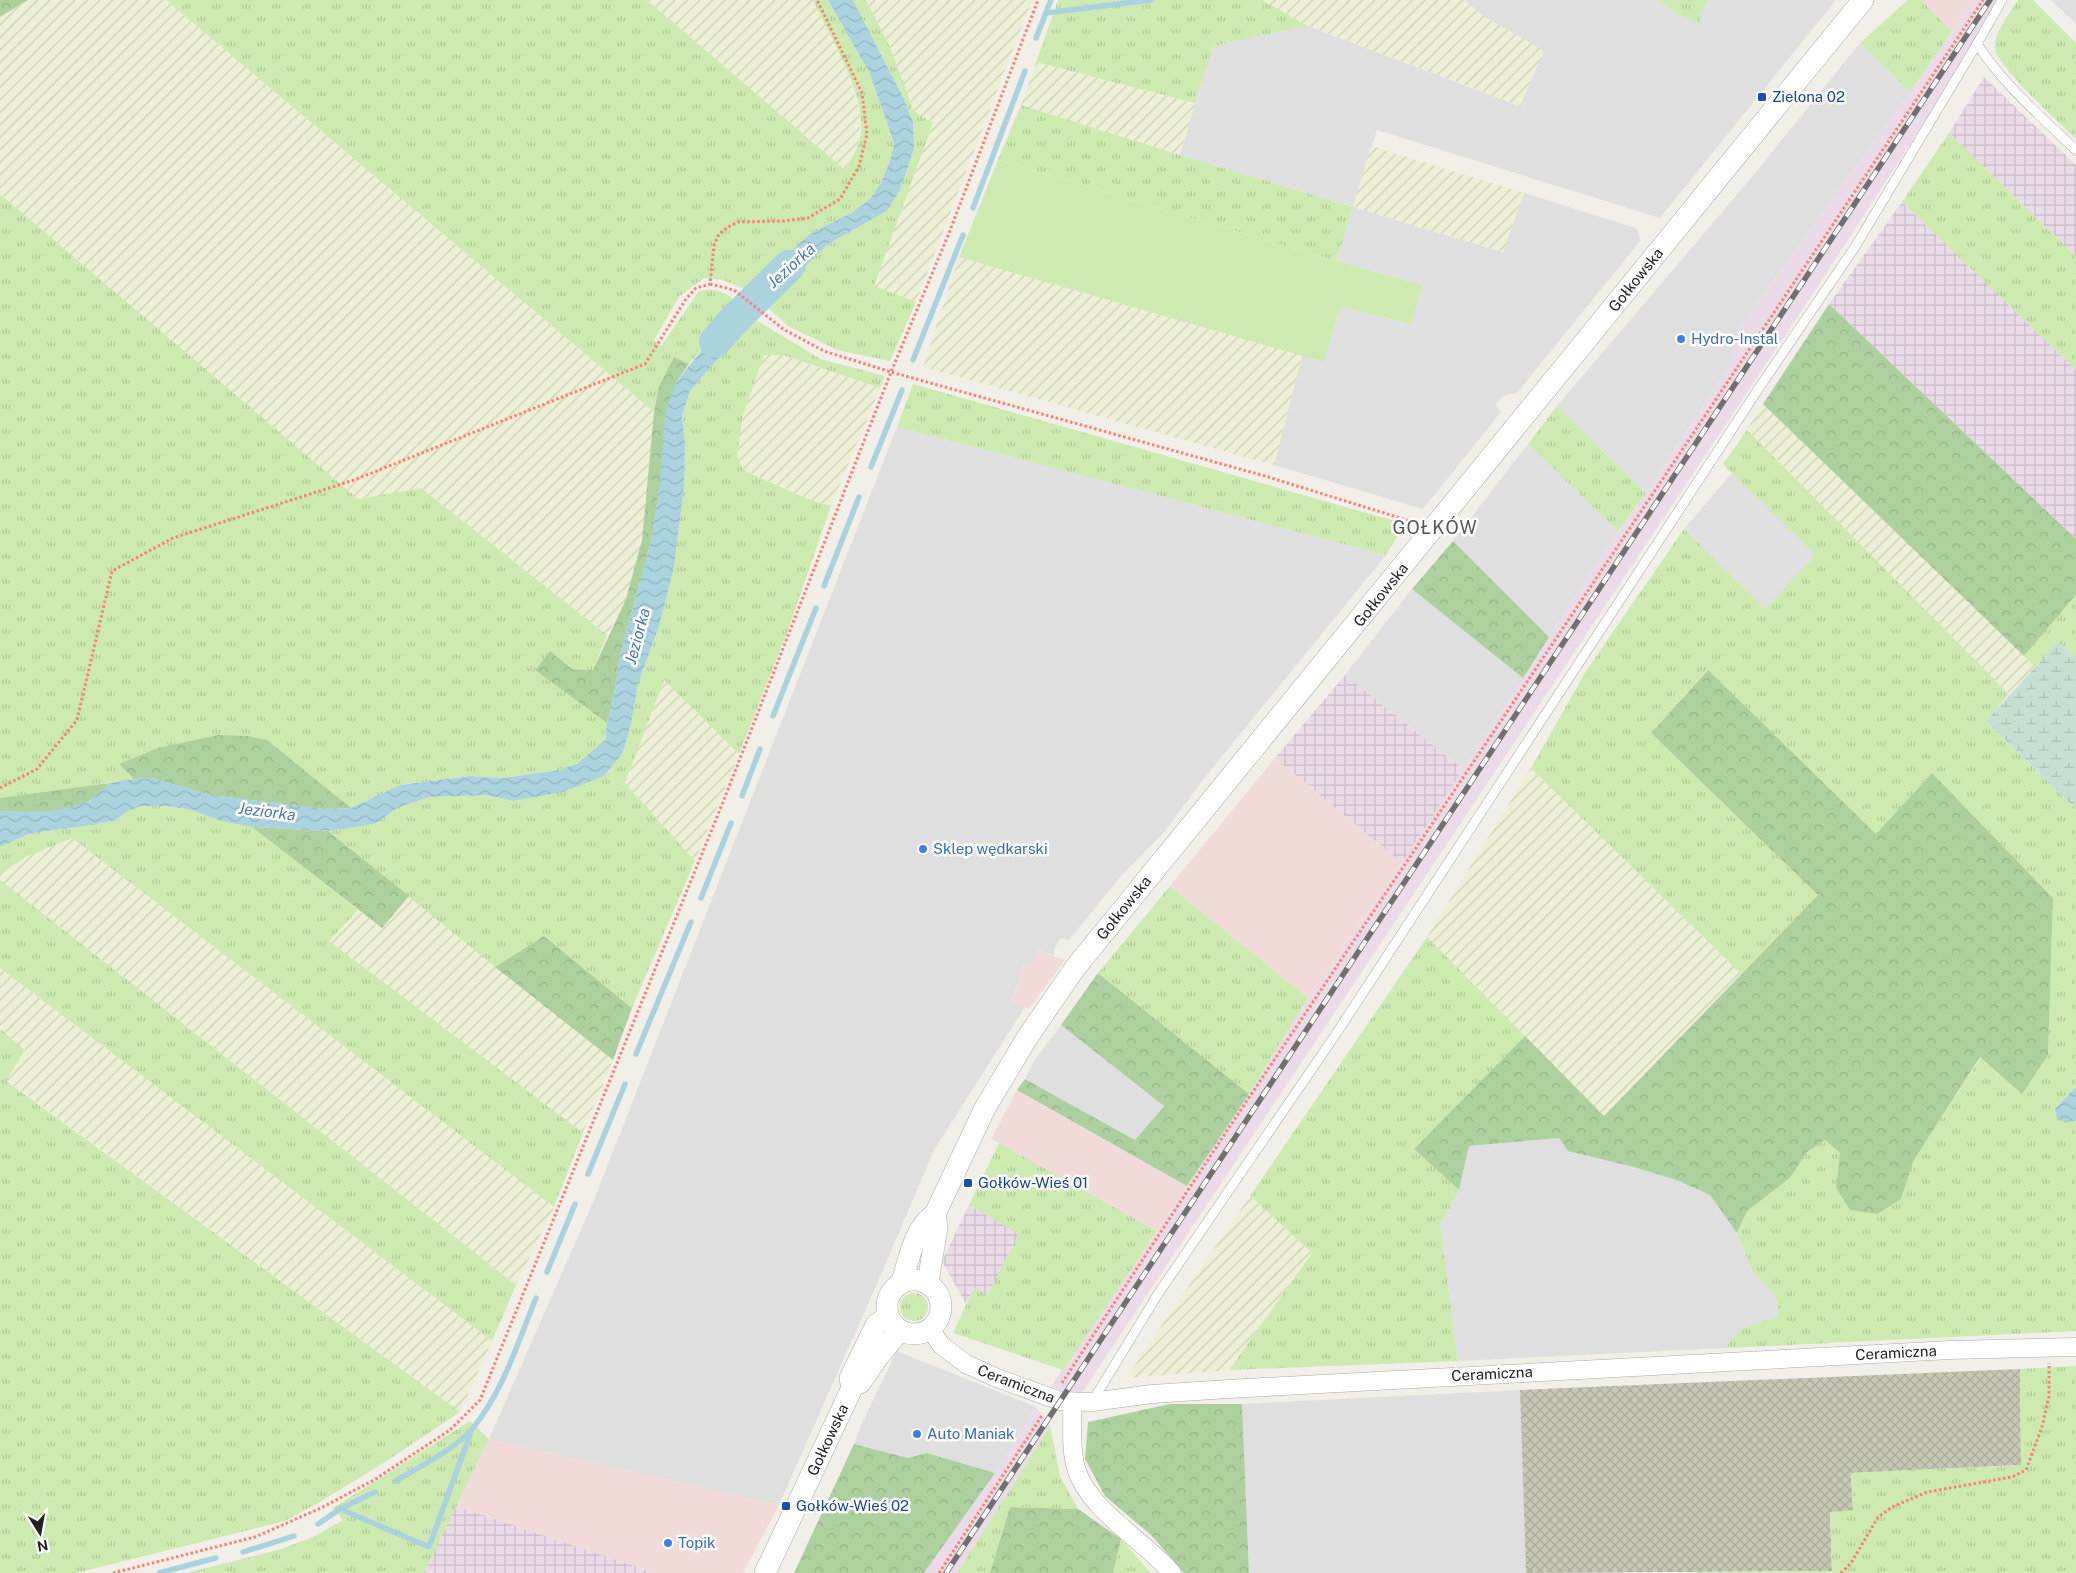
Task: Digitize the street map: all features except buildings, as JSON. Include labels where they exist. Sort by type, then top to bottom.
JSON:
[{"type":"street","name":"Gołkowska","points":[[902,1282],[918,1234],[924,1223],[935,1214],[985,1108],[1028,1038],[1075,968],[1436,527],[1863,0]]},
{"type":"street","name":"Gołkowska","points":[[928,1282],[937,1228],[935,1214]]},
{"type":"street","points":[[910,1279],[928,1282],[940,1296],[942,1305],[941,1315],[930,1329],[922,1333],[912,1334],[894,1323],[887,1304],[889,1296],[893,1288],[910,1279]]},
{"type":"street","name":"Gołkowska","points":[[765,1573],[852,1388],[858,1385],[878,1357],[894,1323]]},
{"type":"street","name":"Ceramiczna","points":[[930,1329],[941,1345],[966,1364],[1052,1399],[1072,1403],[1152,1394],[1228,1389],[1950,1350],[2076,1347]]},
{"type":"street","points":[[1072,1403],[1074,1459],[1082,1484],[1098,1504],[1172,1573]]},
{"type":"lane","points":[[1092,1402],[1158,1294],[1336,1034],[1759,388],[1855,247],[2002,0]]},
{"type":"lane","points":[[1977,44],[1991,66],[2029,106],[2076,150]]},
{"type":"path","points":[[710,284],[714,245],[719,234],[738,222],[784,221],[808,218],[840,199],[859,166],[867,134],[862,93],[816,0]]},
{"type":"path","points":[[113,1573],[255,1537],[321,1508],[374,1480],[450,1430],[480,1400],[723,802],[891,372],[949,233],[1038,0]]},
{"type":"path","points":[[939,1573],[1228,1129],[1983,0]]},
{"type":"path","points":[[0,788],[37,769],[77,720],[112,570],[173,538],[354,480],[645,364],[686,299],[696,288],[710,284],[734,290],[783,329],[824,351],[891,372],[1265,476],[1436,527]]},
{"type":"path","points":[[1841,1573],[1851,1563],[1878,1517],[1892,1507],[1927,1492],[2012,1478],[2026,1470],[2042,1427],[2050,1396],[2048,1348]]},
{"type":"shaded area","points":[[28,0],[166,0],[654,412],[642,540],[626,599],[607,635],[421,488],[358,499],[0,194],[0,17]]},
{"type":"shaded area","points":[[647,0],[813,0],[846,67],[860,112],[860,138],[845,170]]},
{"type":"shaded area","points":[[866,0],[1032,0],[916,302],[873,287],[933,124],[914,111],[890,47]]},
{"type":"shaded area","points":[[1262,0],[1465,0],[1483,16],[1544,51],[1520,106],[1308,26]]},
{"type":"shaded area","points":[[1465,0],[1658,0],[1674,12],[1700,24],[1700,14],[1708,0],[1836,0],[1660,218],[1377,130],[1353,207],[1180,155],[1212,46],[1308,26],[1519,106],[1543,51],[1483,16]]},
{"type":"shaded area","points":[[1921,0],[1974,0],[1952,31]]},
{"type":"shaded area","points":[[1974,0],[1999,0],[1940,98],[1816,289],[1083,1391],[1073,1395],[1051,1386],[1249,1094],[1308,998],[1402,863],[1618,531],[1646,493],[1731,363],[1739,328],[1910,92]]},
{"type":"shaded area","points":[[2051,0],[2076,0],[2076,24]]},
{"type":"shaded area","points":[[1860,43],[1910,92],[1739,328],[1731,363],[1646,493],[1557,406],[1752,177]]},
{"type":"shaded area","points":[[1036,62],[1195,103],[1180,155],[1021,105]]},
{"type":"shaded area","points":[[1984,77],[2076,165],[2076,256],[1949,133]]},
{"type":"shaded area","points":[[1371,146],[1524,193],[1503,252],[1353,207]]},
{"type":"shaded area","points":[[1524,193],[1636,228],[1641,240],[1517,393],[1504,395],[1495,405],[1501,412],[1423,509],[1274,465],[1302,355],[1324,361],[1340,307],[1411,324],[1423,285],[1336,261],[1353,207],[1503,252]]},
{"type":"shaded area","points":[[1902,202],[2076,370],[2076,539],[1829,304]]},
{"type":"shaded area","points":[[959,257],[1302,355],[1274,465],[923,367]]},
{"type":"shaded area","points":[[764,355],[783,355],[880,388],[831,506],[807,499],[743,470],[737,455],[743,415]]},
{"type":"shaded area","points":[[1763,404],[2035,667],[2009,694],[1747,430]]},
{"type":"shaded area","points":[[897,427],[1386,555],[1206,776],[1164,832],[1121,876],[1069,940],[1060,938],[1054,950],[1054,956],[1039,951],[1032,967],[1024,965],[1012,1002],[1025,1007],[934,1150],[779,1505],[489,1439],[594,1200]]},
{"type":"shaded area","points":[[1528,444],[1618,531],[1549,637],[1453,541]]},
{"type":"shaded area","points":[[1732,473],[1816,555],[1765,610],[1684,529]]},
{"type":"shaded area","points":[[1412,589],[1523,678],[1464,770],[1345,675]]},
{"type":"shaded area","points":[[1345,675],[1464,770],[1402,863],[1275,758]]},
{"type":"shaded area","points":[[664,679],[739,754],[695,861],[625,783]]},
{"type":"shaded area","points":[[1275,758],[1402,863],[1308,998],[1170,886]]},
{"type":"shaded area","points":[[1531,768],[1741,974],[1604,1116],[1427,937]]},
{"type":"shaded area","points":[[72,838],[554,1207],[516,1285],[0,880],[0,874],[26,857]]},
{"type":"shaded area","points":[[409,896],[613,1060],[583,1133],[328,941],[358,910],[382,928]]},
{"type":"shaded area","points":[[1038,951],[1065,960],[1029,1009],[1012,1003],[1024,965],[1032,967]]},
{"type":"shaded area","points":[[0,968],[492,1341],[460,1412],[6,1080],[25,1050],[0,1029]]},
{"type":"shaded area","points":[[1061,1025],[1164,1105],[1135,1140],[1025,1079],[1034,1061]]},
{"type":"shaded area","points":[[1017,1090],[1187,1186],[1157,1231],[991,1139]]},
{"type":"shaded area","points":[[1559,1138],[1634,1167],[1679,1181],[1710,1195],[1737,1233],[1752,1270],[1776,1297],[1778,1316],[1740,1329],[1726,1348],[1458,1361],[1440,1225],[1459,1190],[1469,1146]]},
{"type":"shaded area","points":[[1250,1196],[1312,1253],[1229,1370],[1126,1378]]},
{"type":"shaded area","points":[[969,1205],[1019,1233],[988,1295],[974,1288],[966,1304],[942,1261]]},
{"type":"shaded area","points":[[897,1351],[1036,1407],[995,1473],[927,1453],[908,1458],[854,1444],[862,1423]]},
{"type":"shaded area","points":[[2020,1369],[2021,1465],[1851,1473],[1853,1511],[1830,1513],[1832,1571],[1526,1573],[1520,1390]]},
{"type":"shaded area","points":[[1520,1390],[1526,1573],[1249,1573],[1242,1404]]},
{"type":"shaded area","points":[[1036,1407],[1050,1426],[957,1573],[924,1573],[995,1473]]},
{"type":"shaded area","points":[[489,1439],[779,1505],[743,1573],[655,1573],[456,1506]]},
{"type":"shaded area","points":[[456,1506],[655,1573],[424,1573]]},
{"type":"green space","points":[[0,0],[28,0],[0,17]]},
{"type":"green space","points":[[166,0],[647,0],[845,170],[859,142],[861,122],[859,105],[846,68],[813,0],[828,0],[870,74],[894,143],[891,158],[881,183],[869,200],[853,212],[798,244],[747,290],[723,280],[704,278],[679,297],[654,340],[661,346],[699,291],[716,290],[730,296],[739,304],[689,364],[674,357],[659,386],[654,412]]},
{"type":"green space","points":[[853,0],[866,0],[890,47],[914,111],[933,123],[874,286],[916,302],[890,361],[837,350],[788,326],[766,306],[828,244],[887,211],[900,190],[914,149],[913,122],[903,97]]},
{"type":"green space","points":[[1058,0],[1262,0],[1308,26],[1213,46],[1195,103],[1036,62]]},
{"type":"green space","points":[[1658,0],[1708,0],[1700,14],[1701,25],[1674,12]]},
{"type":"green space","points":[[1908,0],[1921,0],[1952,31],[1910,92],[1860,43]]},
{"type":"green space","points":[[2018,0],[2033,0],[2076,43],[2076,139],[2017,81],[1998,57],[1995,48],[1997,35]]},
{"type":"green space","points":[[1021,105],[1353,207],[1336,261],[998,160]]},
{"type":"green space","points":[[1949,133],[2076,256],[2076,370],[1902,202]]},
{"type":"green space","points":[[998,160],[1336,261],[1423,285],[1411,324],[1340,307],[1324,362],[959,257]]},
{"type":"green space","points":[[0,194],[358,499],[421,488],[607,635],[593,670],[572,669],[550,651],[535,670],[607,723],[606,739],[578,763],[560,770],[502,778],[470,776],[400,785],[351,808],[310,776],[119,764],[134,779],[0,798]]},
{"type":"green space","points":[[1829,304],[2076,539],[2076,595],[2024,656],[1763,404]]},
{"type":"green space","points":[[753,318],[820,359],[885,376],[880,388],[783,355],[764,355],[743,415],[737,455],[743,470],[807,499],[831,506],[788,630],[739,754],[664,680],[625,783],[695,861],[632,1008],[544,936],[495,967],[328,831],[375,824],[397,808],[429,797],[488,795],[512,801],[623,752],[631,724],[638,684],[659,626],[674,567],[684,487],[685,443],[682,416],[690,391]]},
{"type":"green space","points":[[674,357],[689,364],[676,382],[651,542],[620,655],[607,723],[535,670],[550,651],[572,669],[593,670],[626,599],[642,540],[654,412],[659,386]]},
{"type":"green space","points":[[913,384],[1395,521],[1402,529],[1386,555],[897,427]]},
{"type":"green space","points":[[1557,406],[1646,493],[1618,531],[1528,444]]},
{"type":"green space","points":[[1747,430],[2009,694],[1986,721],[2076,809],[2076,1331],[1726,1348],[1740,1329],[1778,1316],[1776,1297],[1752,1270],[1737,1233],[1747,1211],[1790,1178],[1807,1152],[1825,1140],[1840,1153],[1836,1188],[1901,1199],[1914,1160],[1981,1057],[2048,1055],[2053,898],[1932,773],[1876,835],[1707,670],[1651,733],[1818,895],[1741,974],[1531,768],[1586,671],[1684,529],[1765,609],[1815,555],[1723,464]]},
{"type":"green space","points":[[1453,541],[1549,637],[1523,678],[1412,589]]},
{"type":"green space","points":[[2076,595],[2076,658],[2058,642],[2035,667],[2024,656]]},
{"type":"green space","points":[[2058,642],[2076,658],[2076,809],[1986,721]]},
{"type":"green space","points":[[1708,670],[1876,834],[1932,773],[2053,898],[2048,1055],[2022,1094],[1980,1057],[1914,1160],[1901,1199],[1877,1214],[1850,1210],[1836,1188],[1840,1153],[1825,1140],[1807,1152],[1790,1178],[1747,1211],[1737,1233],[1710,1195],[1679,1181],[1634,1167],[1568,1151],[1559,1138],[1469,1146],[1459,1190],[1414,1149],[1525,1036],[1604,1116],[1818,895],[1651,733]]},
{"type":"green space","points":[[218,735],[248,736],[267,740],[351,808],[323,809],[210,795],[152,778],[134,779],[119,764],[158,748]]},
{"type":"green space","points":[[110,783],[92,800],[68,808],[34,812],[0,811],[0,798]]},
{"type":"green space","points":[[141,806],[167,806],[192,810],[221,821],[252,827],[358,910],[329,941],[583,1133],[554,1207],[72,838],[26,857],[0,874],[0,847],[31,833],[116,820],[128,811]]},
{"type":"green space","points":[[252,827],[328,831],[409,896],[382,928]]},
{"type":"green space","points":[[0,880],[516,1285],[492,1341],[0,968]]},
{"type":"green space","points":[[1170,886],[1308,998],[1249,1094],[1098,973]]},
{"type":"green space","points":[[544,936],[632,1008],[613,1060],[495,967]]},
{"type":"green space","points":[[1427,937],[1525,1036],[1414,1149],[1459,1190],[1440,1225],[1458,1361],[1229,1370],[1312,1253],[1250,1196]]},
{"type":"green space","points":[[1098,973],[1249,1094],[1187,1186],[1017,1090],[1025,1079],[1135,1140],[1164,1106],[1061,1025]]},
{"type":"green space","points":[[0,1029],[25,1050],[6,1081],[460,1412],[385,1462],[285,1521],[76,1573],[0,1573]]},
{"type":"green space","points":[[999,1143],[1157,1231],[1063,1370],[953,1333],[974,1288],[988,1294],[1019,1234],[969,1205]]},
{"type":"green space","points":[[914,1293],[924,1297],[928,1307],[924,1317],[914,1321],[904,1317],[900,1307],[904,1297]]},
{"type":"green space","points":[[2076,1366],[2076,1573],[1658,1573],[1832,1571],[1830,1512],[1853,1510],[1851,1473],[2021,1465],[2020,1369]]},
{"type":"green space","points":[[1170,1404],[1242,1404],[1249,1573],[1184,1573],[1151,1535],[1105,1496],[1085,1459],[1088,1422]]},
{"type":"green space","points":[[470,1421],[489,1439],[424,1573],[187,1573],[281,1549],[313,1537],[343,1520],[333,1508]]},
{"type":"green space","points":[[1050,1426],[1060,1476],[1078,1509],[1010,1507],[990,1573],[957,1573]]},
{"type":"green space","points":[[854,1444],[908,1458],[927,1453],[995,1473],[924,1573],[794,1573]]},
{"type":"green space","points":[[1010,1507],[1078,1509],[1121,1539],[1113,1573],[990,1573]]},
{"type":"green space","points":[[1121,1539],[1151,1573],[1113,1573]]},
{"type":"water","points":[[828,0],[853,0],[903,97],[913,122],[914,149],[900,190],[887,211],[828,244],[766,306],[747,290],[810,234],[853,212],[869,200],[881,183],[891,158],[894,143],[870,74]]},
{"type":"water","points":[[739,304],[753,318],[690,391],[682,416],[685,443],[684,487],[674,567],[659,626],[638,684],[631,724],[623,752],[604,776],[563,792],[512,801],[488,795],[429,797],[397,808],[375,824],[328,831],[252,827],[221,821],[192,810],[167,806],[141,806],[128,811],[116,820],[31,833],[0,847],[0,811],[59,810],[90,801],[110,783],[134,779],[152,778],[210,795],[323,809],[351,808],[400,785],[470,776],[502,778],[560,770],[578,763],[606,739],[607,723],[620,655],[651,542],[660,482],[665,414],[676,382]]},
{"type":"water","points":[[2076,1087],[2076,1120],[2066,1123],[2057,1118],[2055,1109]]},
{"type":"waterway","points":[[1036,38],[1051,0]]},
{"type":"waterway","points":[[1046,13],[1151,0]]},
{"type":"waterway","points":[[973,208],[1025,71]]},
{"type":"waterway","points":[[913,360],[963,235]]},
{"type":"waterway","name":"Jeziorka","points":[[715,342],[731,323],[789,266]]},
{"type":"waterway","points":[[871,467],[902,390]]},
{"type":"waterway","points":[[824,586],[859,497]]},
{"type":"waterway","points":[[773,716],[816,608]]},
{"type":"waterway","points":[[742,796],[760,749]]},
{"type":"waterway","points":[[701,898],[731,823]]},
{"type":"waterway","points":[[636,1054],[691,922]]},
{"type":"waterway","points":[[588,1174],[625,1084]]},
{"type":"waterway","points":[[547,1272],[575,1204]]},
{"type":"waterway","points":[[396,1481],[456,1444],[465,1437],[483,1415],[501,1383],[536,1298]]},
{"type":"waterway","points":[[340,1509],[429,1547],[471,1432]]},
{"type":"waterway","points":[[318,1524],[340,1509],[375,1492]]},
{"type":"waterway","points":[[243,1552],[294,1536]]},
{"type":"waterway","points":[[159,1573],[216,1558]]},
{"type":"railway","points":[[946,1573],[1990,0]]},
{"type":"place","name":"Zielona 02","points":[[1762,97]]},
{"type":"place","name":"Hydro-Instal","points":[[1681,339]]},
{"type":"place","name":"Sklep wędkarski","points":[[923,849]]},
{"type":"place","name":"Gołków-Wieś 01","points":[[968,1183]]},
{"type":"place","name":"Auto Maniak","points":[[917,1434]]},
{"type":"place","name":"Gołków-Wieś 02","points":[[786,1506]]},
{"type":"place","name":"Topik","points":[[668,1543]]},
{"type":"district","name":"GOŁKÓW","points":[[1435,528]]}]
